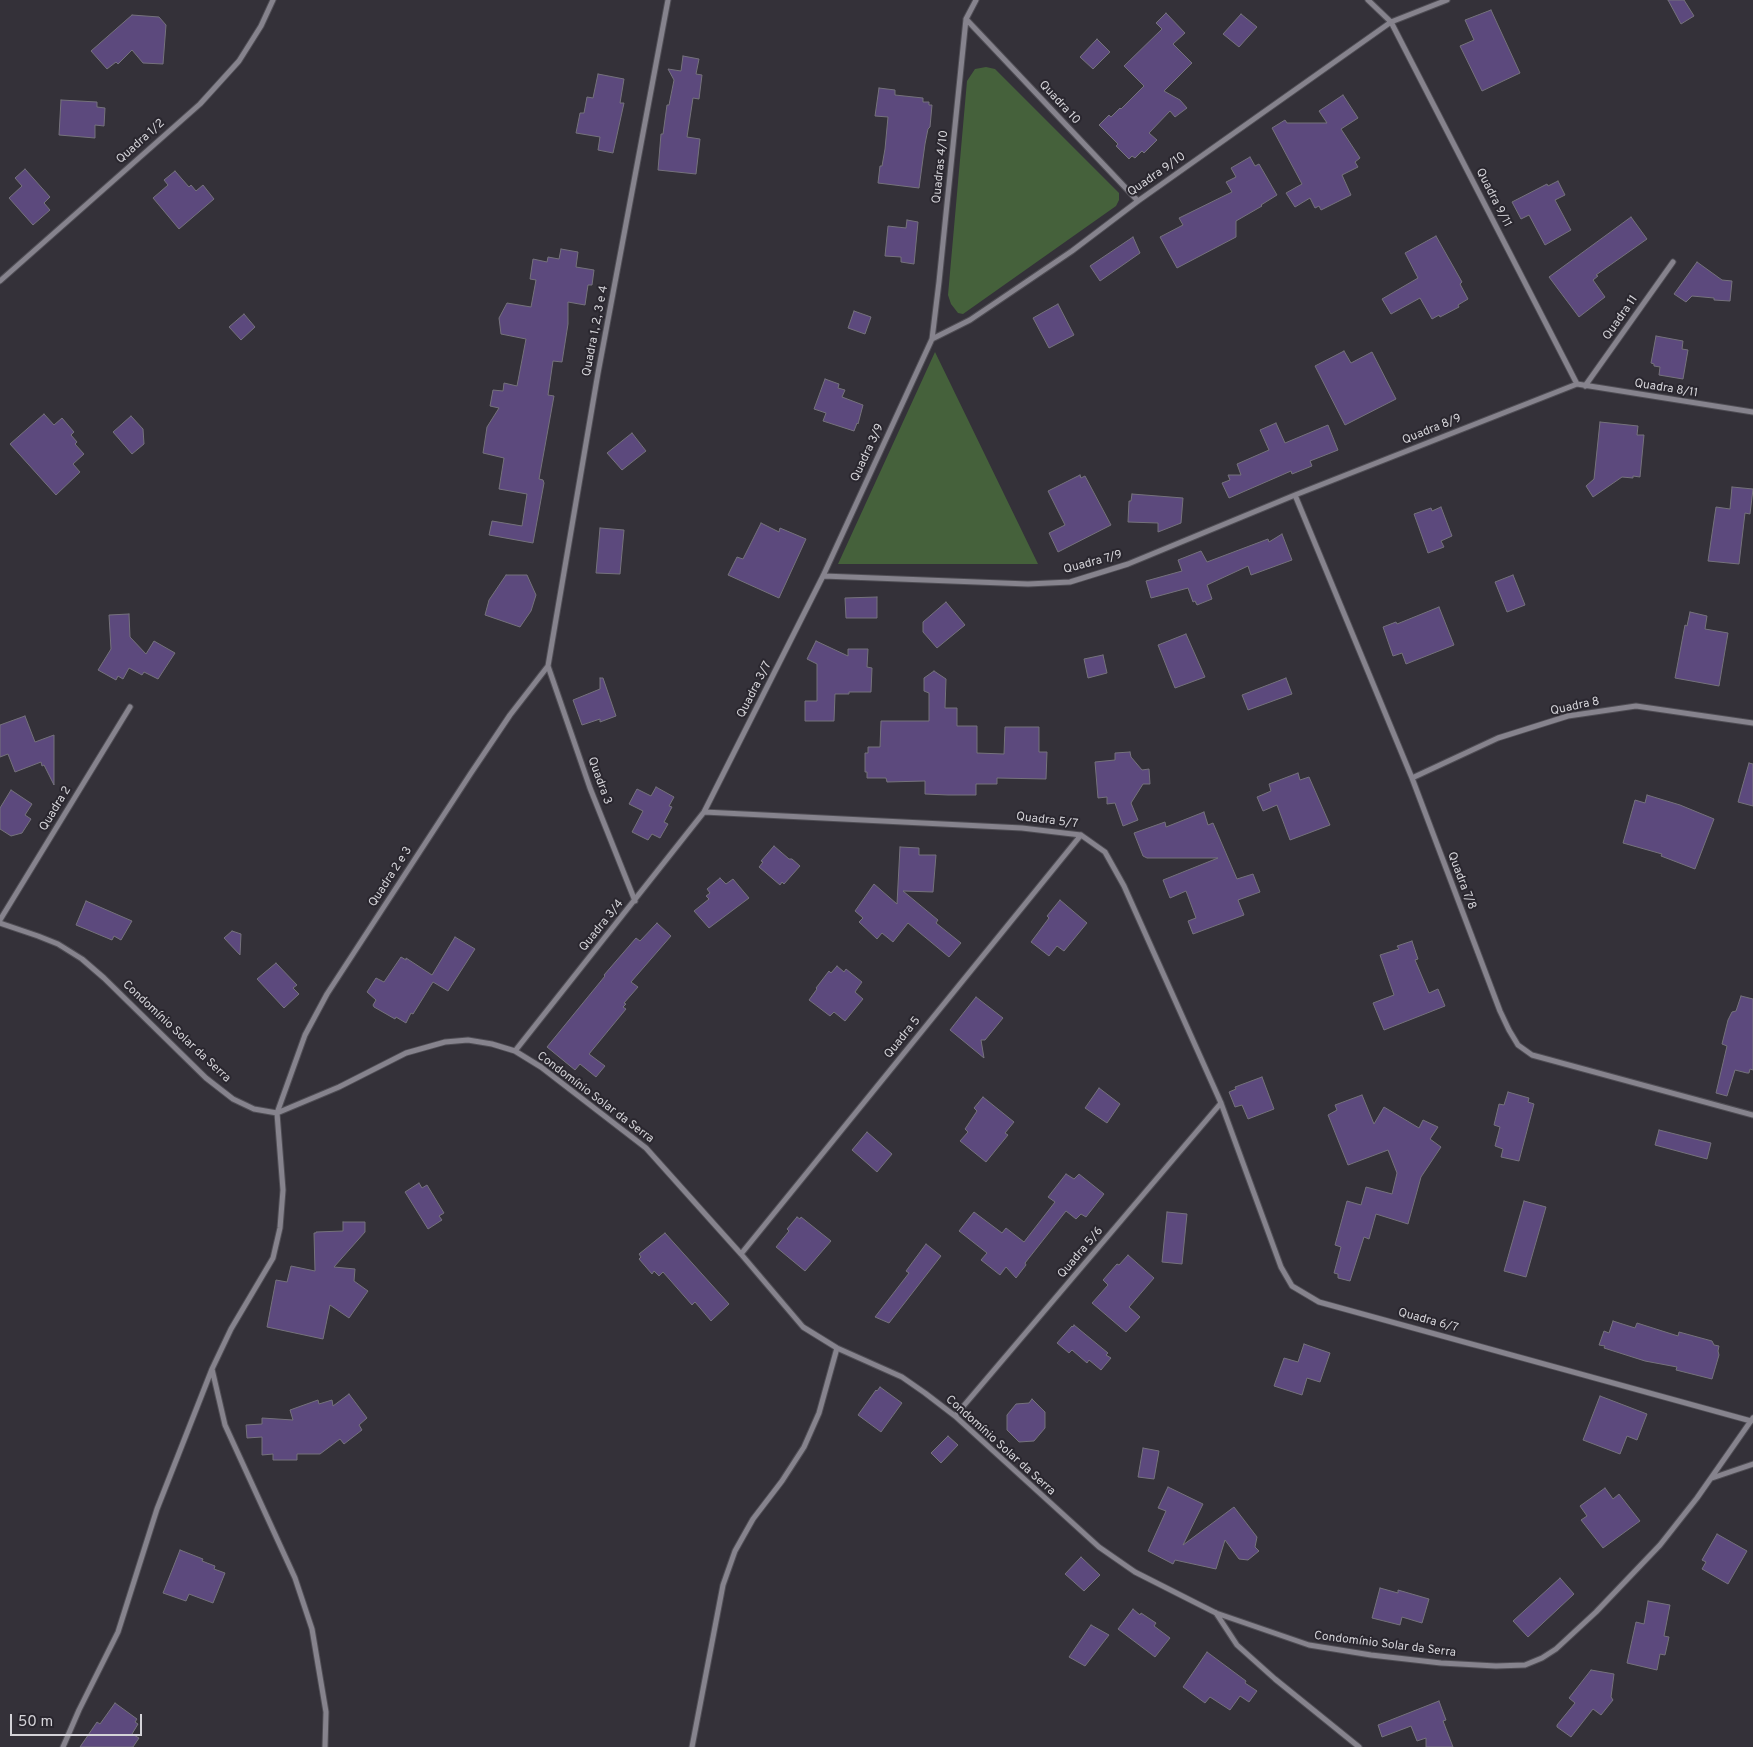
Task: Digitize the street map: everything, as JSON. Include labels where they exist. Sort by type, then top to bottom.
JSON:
[{"type":"street","name":"Quadra 1/2","points":[[0,281],[200,104],[239,61],[261,26],[273,0]]},
{"type":"street","name":"Quadra 1, 2, 3 e 4","points":[[548,666],[598,374],[668,0]]},
{"type":"street","name":"Quadras 4/10","points":[[932,338],[966,18],[976,0]]},
{"type":"street","points":[[1368,0],[1391,22]]},
{"type":"street","name":"Quadra 9/10","points":[[932,338],[970,320],[1072,251],[1138,201],[1391,22],[1447,0]]},
{"type":"street","name":"Quadra 10","points":[[966,18],[1138,201]]},
{"type":"street","name":"Quadra 9/11","points":[[1391,22],[1577,384]]},
{"type":"street","name":"Quadra 11","points":[[1585,386],[1673,262]]},
{"type":"street","name":"Quadra 3/9","points":[[823,576],[932,338]]},
{"type":"street","name":"Quadra 8/11","points":[[1577,384],[1753,412]]},
{"type":"street","name":"Quadra 8/9","points":[[1295,495],[1577,384]]},
{"type":"street","name":"Quadra 7/9","points":[[823,576],[1028,584],[1070,582],[1128,564],[1295,495]]},
{"type":"street","name":"Quadra 7/8","points":[[1295,495],[1412,778],[1500,1011],[1518,1045],[1532,1056],[1753,1115]]},
{"type":"street","name":"Quadra 3/7","points":[[704,812],[823,576]]},
{"type":"street","name":"Quadra 3","points":[[548,666],[590,788],[635,901]]},
{"type":"street","name":"Quadra 2 e 3","points":[[277,1113],[305,1035],[327,994],[471,772],[548,666]]},
{"type":"street","name":"Quadra 8","points":[[1412,778],[1498,738],[1568,716],[1636,706],[1753,723]]},
{"type":"street","name":"Quadra 2","points":[[0,922],[130,707]]},
{"type":"street","name":"Quadra 5/7","points":[[704,812],[1022,828],[1081,835],[1105,852],[1124,886],[1221,1103]]},
{"type":"street","name":"Quadra 3/4","points":[[515,1051],[704,812]]},
{"type":"street","name":"Quadra 5","points":[[741,1254],[1081,835]]},
{"type":"street","name":"Condomínio Solar da Serra","points":[[0,922],[58,944],[82,959],[104,978],[206,1078],[227,1094],[254,1109],[277,1113],[339,1088],[406,1053],[445,1042],[468,1040],[492,1044],[515,1051],[541,1067],[646,1148],[741,1254],[803,1327],[837,1348],[902,1377],[955,1416],[1099,1547],[1134,1572],[1216,1613],[1309,1646],[1440,1663],[1496,1666],[1525,1665],[1542,1658],[1556,1649],[1596,1612],[1660,1545],[1712,1478],[1752,1419]]},
{"type":"street","name":"Quadra 5/6","points":[[955,1416],[1221,1103]]},
{"type":"street","name":"Quadra 6/7","points":[[1221,1103],[1281,1267],[1292,1286],[1319,1302],[1752,1419]]},
{"type":"street","points":[[63,1747],[79,1710],[118,1632],[157,1509],[212,1369],[231,1329],[273,1258],[280,1228],[283,1190],[277,1113]]},
{"type":"street","points":[[692,1747],[723,1585],[735,1552],[753,1519],[804,1448],[818,1413],[837,1348]]},
{"type":"street","points":[[212,1369],[225,1425],[295,1578],[312,1629],[326,1712],[325,1747]]},
{"type":"street","points":[[1712,1478],[1753,1464]]},
{"type":"street","points":[[1216,1613],[1237,1645],[1275,1679],[1359,1747]]},
{"type":"green space","points":[[986,67],[995,69],[1119,193],[1119,200],[1116,206],[963,314],[958,313],[951,304],[948,295],[967,81],[975,69]]},
{"type":"green space","points":[[935,352],[1038,564],[838,564]]},
{"type":"building","points":[[1668,0],[1684,0],[1694,16],[1681,24]]},
{"type":"building","points":[[1491,10],[1520,73],[1482,91],[1460,46],[1474,40],[1465,20]]},
{"type":"building","points":[[1166,13],[1185,33],[1173,44],[1192,63],[1164,91],[1180,100],[1187,108],[1175,117],[1170,111],[1149,133],[1157,140],[1144,153],[1142,151],[1135,158],[1132,156],[1129,159],[1116,146],[1118,144],[1099,125],[1109,115],[1111,117],[1121,109],[1144,86],[1124,66],[1162,29],[1156,23]]},
{"type":"building","points":[[1241,14],[1257,27],[1239,47],[1223,34]]},
{"type":"building","points":[[132,15],[159,17],[166,25],[163,64],[143,63],[132,50],[118,64],[116,62],[107,69],[91,51]]},
{"type":"building","points":[[1097,39],[1110,52],[1093,69],[1080,57]]},
{"type":"building","points":[[683,56],[699,59],[696,74],[702,75],[699,99],[693,98],[687,137],[700,139],[696,174],[658,170],[661,134],[663,134],[667,105],[669,105],[674,80],[668,69],[681,71]]},
{"type":"building","points":[[598,74],[624,79],[620,103],[624,103],[613,153],[598,150],[600,137],[576,133],[580,113],[584,113],[587,97],[593,98]]},
{"type":"building","points":[[879,88],[895,90],[895,95],[923,98],[923,102],[929,102],[929,105],[932,105],[919,188],[878,183],[885,149],[888,117],[875,116]]},
{"type":"building","points":[[1343,95],[1358,118],[1341,129],[1360,158],[1355,162],[1358,167],[1342,175],[1351,195],[1321,210],[1319,206],[1315,208],[1310,198],[1295,207],[1286,193],[1302,184],[1272,128],[1285,120],[1287,123],[1327,123],[1319,111]]},
{"type":"building","points":[[61,100],[97,102],[97,107],[105,108],[104,126],[95,125],[95,138],[59,135]]},
{"type":"building","points":[[1250,157],[1255,166],[1259,164],[1277,195],[1236,221],[1236,237],[1177,268],[1160,237],[1183,225],[1179,218],[1232,192],[1226,182],[1236,177],[1231,168]]},
{"type":"building","points":[[25,169],[50,197],[44,203],[50,210],[33,225],[9,198],[22,186],[15,178]]},
{"type":"building","points":[[175,171],[189,187],[191,185],[196,191],[203,185],[214,199],[179,229],[153,198],[168,185],[164,180]]},
{"type":"building","points":[[1558,181],[1565,195],[1555,200],[1571,230],[1545,245],[1529,215],[1521,219],[1512,202],[1547,184],[1548,186]]},
{"type":"building","points":[[1631,217],[1647,239],[1596,275],[1598,276],[1593,280],[1605,297],[1579,317],[1549,277]]},
{"type":"building","points":[[907,220],[918,222],[914,264],[901,262],[901,257],[885,256],[888,226],[906,228]]},
{"type":"building","points":[[1436,236],[1462,282],[1460,284],[1468,299],[1458,305],[1459,307],[1432,319],[1420,298],[1391,314],[1382,299],[1418,278],[1405,253]]},
{"type":"building","points":[[1133,237],[1140,253],[1100,281],[1090,266]]},
{"type":"building","points":[[561,249],[578,252],[576,267],[594,270],[592,285],[588,285],[585,305],[568,302],[568,324],[562,362],[553,361],[548,395],[554,396],[539,479],[543,480],[544,483],[533,543],[489,535],[492,521],[522,526],[527,494],[499,489],[504,458],[483,453],[487,427],[499,408],[490,406],[493,390],[503,391],[504,383],[517,386],[526,339],[501,334],[499,318],[507,303],[531,307],[536,280],[530,279],[533,259],[547,262],[548,257],[559,259]]},
{"type":"building","points":[[1697,262],[1722,280],[1732,281],[1730,301],[1692,296],[1686,302],[1674,294]]},
{"type":"building","points":[[1058,304],[1074,335],[1049,348],[1033,318]]},
{"type":"building","points":[[854,311],[871,317],[865,334],[848,328]]},
{"type":"building","points":[[244,314],[255,327],[241,340],[229,327]]},
{"type":"building","points":[[1656,336],[1683,341],[1682,349],[1688,350],[1683,379],[1659,375],[1660,367],[1654,366],[1651,363]]},
{"type":"building","points":[[1344,351],[1351,363],[1372,352],[1396,399],[1345,425],[1315,366]]},
{"type":"building","points":[[825,379],[839,384],[838,388],[845,390],[842,397],[863,405],[854,431],[823,421],[826,413],[814,409]]},
{"type":"building","points":[[44,414],[54,425],[62,418],[74,432],[71,435],[77,442],[75,444],[84,454],[73,464],[80,472],[56,495],[10,444]]},
{"type":"building","points":[[131,416],[143,429],[144,444],[132,454],[113,432]]},
{"type":"building","points":[[1600,422],[1638,426],[1637,435],[1644,435],[1640,477],[1622,477],[1593,497],[1586,486],[1594,479]]},
{"type":"building","points":[[1276,423],[1285,443],[1328,425],[1338,450],[1310,461],[1312,466],[1292,474],[1291,471],[1229,498],[1222,483],[1230,480],[1228,475],[1241,475],[1237,464],[1269,450],[1260,430]]},
{"type":"building","points":[[632,433],[646,451],[622,470],[607,453]]},
{"type":"building","points":[[1080,475],[1081,478],[1085,476],[1111,525],[1058,552],[1049,533],[1065,525],[1048,491]]},
{"type":"building","points":[[1732,487],[1753,489],[1750,514],[1745,513],[1739,564],[1708,561],[1716,507],[1730,509]]},
{"type":"building","points":[[1132,494],[1183,498],[1181,523],[1158,532],[1158,523],[1128,522],[1129,501],[1131,501]]},
{"type":"building","points":[[1441,507],[1452,536],[1441,541],[1444,547],[1428,553],[1414,514],[1431,508],[1432,511]]},
{"type":"building","points":[[761,523],[779,532],[780,528],[806,539],[779,598],[728,575],[737,557],[743,559]]},
{"type":"building","points":[[600,528],[624,530],[620,574],[596,573]]},
{"type":"building","points":[[1282,534],[1292,560],[1251,575],[1248,566],[1207,585],[1212,599],[1197,605],[1195,601],[1193,602],[1188,588],[1151,598],[1146,581],[1182,571],[1178,560],[1201,551],[1207,562],[1268,539],[1269,542]]},
{"type":"building","points":[[506,575],[527,575],[536,595],[531,611],[520,627],[485,615],[489,600]]},
{"type":"building","points":[[1513,575],[1525,605],[1507,612],[1495,582]]},
{"type":"building","points":[[877,597],[877,618],[846,618],[845,598]]},
{"type":"building","points":[[946,602],[965,625],[937,648],[923,632],[923,622]]},
{"type":"building","points":[[1439,607],[1454,645],[1406,664],[1402,653],[1393,656],[1383,627],[1396,622],[1397,624]]},
{"type":"building","points":[[1690,612],[1707,616],[1705,629],[1728,633],[1719,686],[1675,678],[1685,625],[1687,626]]},
{"type":"building","points":[[129,614],[130,637],[146,654],[154,641],[175,653],[158,679],[144,672],[142,675],[129,668],[123,679],[118,676],[116,680],[98,670],[111,649],[109,615]]},
{"type":"building","points":[[1186,634],[1205,677],[1175,688],[1158,645]]},
{"type":"building","points":[[816,641],[848,656],[848,649],[868,649],[867,667],[872,668],[871,692],[835,694],[834,721],[805,721],[805,701],[817,701],[817,664],[807,659]]},
{"type":"building","points":[[1103,655],[1107,673],[1088,678],[1084,659]]},
{"type":"building","points":[[934,671],[946,679],[945,708],[957,708],[957,726],[977,726],[977,753],[1004,754],[1005,727],[1039,727],[1039,752],[1047,752],[1046,779],[997,778],[997,784],[976,784],[976,795],[948,795],[925,794],[925,781],[887,782],[886,778],[867,778],[867,772],[865,772],[865,753],[868,753],[868,747],[880,747],[881,721],[929,721],[929,693],[924,691],[924,678]]},
{"type":"building","points":[[600,678],[603,678],[616,716],[600,722],[600,719],[582,725],[573,700],[600,689]]},
{"type":"building","points":[[1286,678],[1292,694],[1248,710],[1242,695]]},
{"type":"building","points":[[25,716],[35,742],[54,735],[54,785],[41,762],[15,772],[8,754],[0,757],[0,725]]},
{"type":"building","points":[[1130,752],[1131,757],[1142,770],[1149,769],[1150,784],[1143,784],[1131,803],[1138,820],[1123,826],[1115,803],[1107,804],[1107,797],[1098,798],[1095,762],[1115,760],[1115,753]]},
{"type":"building","points":[[1749,763],[1753,764],[1753,806],[1738,802]]},
{"type":"building","points":[[1298,773],[1300,780],[1309,777],[1330,825],[1290,840],[1277,805],[1263,811],[1257,797],[1271,791],[1269,784]]},
{"type":"building","points":[[656,787],[674,797],[669,806],[672,807],[664,822],[668,824],[660,838],[652,834],[648,840],[632,832],[643,811],[629,804],[637,789],[651,796]]},
{"type":"building","points":[[11,790],[32,804],[25,815],[31,819],[22,833],[11,836],[0,829],[0,808]]},
{"type":"building","points":[[1647,795],[1680,805],[1714,819],[1695,869],[1661,856],[1662,854],[1623,843],[1635,800],[1645,803]]},
{"type":"building","points":[[1204,812],[1208,825],[1213,823],[1237,879],[1253,874],[1260,892],[1238,900],[1244,915],[1193,934],[1188,921],[1196,918],[1186,891],[1170,898],[1163,880],[1218,858],[1147,858],[1143,856],[1134,833],[1165,822],[1166,827]]},
{"type":"building","points":[[774,846],[800,866],[784,884],[782,882],[780,885],[759,867],[763,862],[761,861]]},
{"type":"building","points":[[900,847],[919,848],[919,855],[936,855],[933,892],[903,891],[938,920],[936,923],[961,943],[949,957],[908,923],[893,942],[882,933],[877,939],[859,922],[863,918],[855,911],[874,884],[897,904]]},
{"type":"building","points":[[720,878],[726,884],[733,879],[749,898],[709,928],[694,911],[709,899],[706,896],[710,893],[707,889]]},
{"type":"building","points":[[1060,900],[1087,923],[1064,951],[1057,946],[1049,956],[1031,942],[1049,918],[1047,916]]},
{"type":"building","points":[[86,901],[132,921],[121,940],[114,936],[112,940],[76,925]]},
{"type":"building","points":[[657,923],[671,936],[631,982],[638,987],[624,1003],[626,1004],[623,1007],[626,1009],[589,1054],[605,1066],[596,1077],[580,1064],[575,1070],[547,1047],[636,938],[640,941]]},
{"type":"building","points":[[232,931],[241,934],[240,955],[224,938]]},
{"type":"building","points":[[455,937],[475,949],[448,991],[433,982],[406,1023],[374,1007],[373,1005],[376,1000],[367,992],[376,978],[384,982],[401,957],[406,960],[406,958],[432,975]]},
{"type":"building","points":[[1412,941],[1418,959],[1415,960],[1429,993],[1438,989],[1445,1006],[1384,1030],[1373,1003],[1394,995],[1380,955],[1399,949],[1397,946]]},
{"type":"building","points":[[276,963],[297,985],[293,988],[299,994],[284,1008],[257,979]]},
{"type":"building","points":[[837,966],[844,972],[846,969],[862,982],[855,992],[863,999],[845,1021],[834,1012],[830,1016],[809,1000],[829,971],[831,973]]},
{"type":"building","points":[[1741,996],[1753,999],[1753,1070],[1750,1069],[1749,1073],[1747,1073],[1735,1070],[1727,1096],[1716,1093],[1727,1046],[1722,1044],[1728,1020],[1732,1012],[1736,1011]]},
{"type":"building","points":[[976,997],[1003,1018],[985,1040],[981,1040],[984,1058],[950,1030]]},
{"type":"building","points":[[1262,1077],[1274,1109],[1248,1119],[1242,1105],[1235,1107],[1229,1092],[1236,1089],[1235,1087]]},
{"type":"building","points":[[1099,1088],[1120,1104],[1107,1123],[1085,1108]]},
{"type":"building","points":[[1508,1092],[1529,1098],[1528,1102],[1534,1104],[1519,1161],[1501,1157],[1503,1149],[1495,1146],[1500,1127],[1494,1125],[1499,1104],[1504,1105]]},
{"type":"building","points":[[1362,1095],[1374,1124],[1384,1107],[1419,1128],[1423,1120],[1438,1127],[1430,1139],[1441,1147],[1421,1177],[1408,1224],[1376,1214],[1369,1239],[1364,1237],[1350,1281],[1338,1278],[1338,1274],[1334,1273],[1341,1247],[1335,1245],[1347,1201],[1361,1205],[1366,1187],[1392,1194],[1397,1173],[1388,1150],[1348,1165],[1328,1115],[1337,1110],[1335,1105]]},
{"type":"building","points":[[983,1097],[1014,1122],[1005,1133],[1008,1135],[986,1162],[960,1141],[968,1132],[965,1129],[977,1111],[974,1108]]},
{"type":"building","points":[[1659,1130],[1711,1143],[1707,1159],[1655,1145]]},
{"type":"building","points":[[867,1132],[892,1154],[877,1172],[852,1150]]},
{"type":"building","points":[[1066,1174],[1074,1179],[1079,1174],[1104,1194],[1086,1217],[1081,1214],[1076,1219],[1066,1211],[1025,1263],[1026,1265],[1016,1278],[1006,1267],[1000,1275],[981,1260],[987,1253],[959,1231],[974,1212],[1002,1233],[1006,1228],[1024,1242],[1055,1202],[1048,1197]]},
{"type":"building","points":[[419,1183],[422,1188],[427,1185],[444,1213],[439,1216],[442,1220],[428,1229],[405,1192]]},
{"type":"building","points":[[1524,1201],[1546,1207],[1526,1277],[1504,1271]]},
{"type":"building","points":[[1167,1212],[1187,1214],[1182,1264],[1162,1262]]},
{"type":"building","points":[[797,1217],[800,1219],[801,1217],[831,1241],[805,1271],[776,1247]]},
{"type":"building","points":[[343,1222],[365,1222],[365,1232],[334,1267],[355,1269],[354,1281],[368,1291],[349,1318],[330,1305],[323,1339],[267,1327],[276,1280],[287,1282],[291,1266],[315,1271],[314,1233],[343,1231]]},
{"type":"building","points":[[665,1233],[729,1304],[711,1321],[695,1302],[692,1305],[663,1272],[659,1276],[654,1271],[652,1274],[639,1259],[641,1257],[639,1254]]},
{"type":"building","points":[[926,1244],[941,1256],[889,1323],[875,1317],[909,1273],[906,1271]]},
{"type":"building","points":[[1128,1255],[1154,1278],[1129,1307],[1140,1317],[1126,1332],[1092,1303],[1108,1285],[1103,1280]]},
{"type":"building","points":[[1613,1321],[1635,1328],[1637,1323],[1678,1336],[1679,1332],[1712,1341],[1714,1345],[1719,1346],[1719,1355],[1712,1379],[1676,1370],[1677,1367],[1645,1361],[1604,1348],[1605,1346],[1599,1345],[1604,1331],[1609,1333]]},
{"type":"building","points":[[1074,1325],[1108,1353],[1106,1355],[1111,1358],[1101,1370],[1089,1360],[1087,1363],[1072,1350],[1069,1353],[1057,1343]]},
{"type":"building","points":[[1304,1344],[1330,1353],[1320,1382],[1307,1378],[1302,1395],[1274,1386],[1284,1358],[1298,1362]]},
{"type":"building","points":[[880,1387],[902,1403],[881,1432],[858,1415]]},
{"type":"building","points":[[349,1394],[367,1418],[359,1425],[362,1430],[344,1444],[340,1439],[320,1454],[297,1454],[297,1460],[273,1460],[273,1454],[262,1455],[262,1437],[247,1438],[246,1425],[262,1424],[262,1418],[293,1420],[290,1410],[318,1400],[319,1404],[332,1400],[333,1406]]},
{"type":"building","points":[[1600,1396],[1647,1414],[1637,1440],[1627,1436],[1620,1454],[1583,1440]]},
{"type":"building","points":[[1032,1399],[1045,1412],[1045,1428],[1034,1441],[1019,1442],[1007,1430],[1007,1415],[1016,1404],[1029,1403]]},
{"type":"building","points":[[948,1436],[958,1445],[941,1463],[931,1453]]},
{"type":"building","points":[[1143,1448],[1159,1451],[1154,1479],[1138,1477]]},
{"type":"building","points":[[1168,1487],[1203,1504],[1183,1545],[1234,1507],[1257,1537],[1255,1547],[1259,1551],[1248,1560],[1239,1559],[1225,1540],[1216,1569],[1175,1560],[1173,1564],[1148,1551],[1166,1511],[1158,1508]]},
{"type":"building","points":[[1605,1488],[1613,1499],[1619,1494],[1640,1521],[1603,1548],[1581,1520],[1587,1516],[1580,1506]]},
{"type":"building","points":[[1717,1534],[1747,1551],[1728,1584],[1702,1569],[1706,1562],[1702,1560]]},
{"type":"building","points":[[180,1550],[203,1559],[202,1561],[215,1566],[214,1569],[225,1573],[213,1603],[189,1594],[186,1601],[163,1593]]},
{"type":"building","points":[[1081,1557],[1100,1575],[1084,1591],[1065,1574]]},
{"type":"building","points":[[1560,1578],[1574,1594],[1528,1637],[1513,1621]]},
{"type":"building","points":[[1380,1588],[1398,1593],[1398,1590],[1429,1599],[1422,1623],[1402,1617],[1400,1625],[1372,1618]]},
{"type":"building","points":[[1648,1601],[1670,1605],[1664,1636],[1669,1637],[1665,1655],[1660,1654],[1657,1670],[1627,1663],[1636,1622],[1644,1624]]},
{"type":"building","points":[[1133,1609],[1156,1623],[1154,1626],[1170,1638],[1155,1657],[1118,1629]]},
{"type":"building","points":[[1091,1625],[1109,1635],[1085,1666],[1069,1657]]},
{"type":"building","points":[[1207,1652],[1257,1691],[1249,1702],[1240,1696],[1230,1710],[1210,1697],[1205,1703],[1183,1687]]},
{"type":"building","points":[[1591,1670],[1614,1674],[1611,1697],[1613,1700],[1601,1715],[1593,1709],[1571,1737],[1557,1727],[1557,1725],[1575,1703],[1569,1698]]},
{"type":"building","points":[[1439,1701],[1446,1720],[1443,1721],[1453,1747],[1426,1747],[1426,1738],[1417,1741],[1411,1726],[1382,1737],[1378,1725]]},
{"type":"building","points":[[115,1703],[137,1719],[135,1722],[138,1724],[132,1734],[139,1738],[133,1747],[80,1747],[97,1722],[100,1724]]}]
